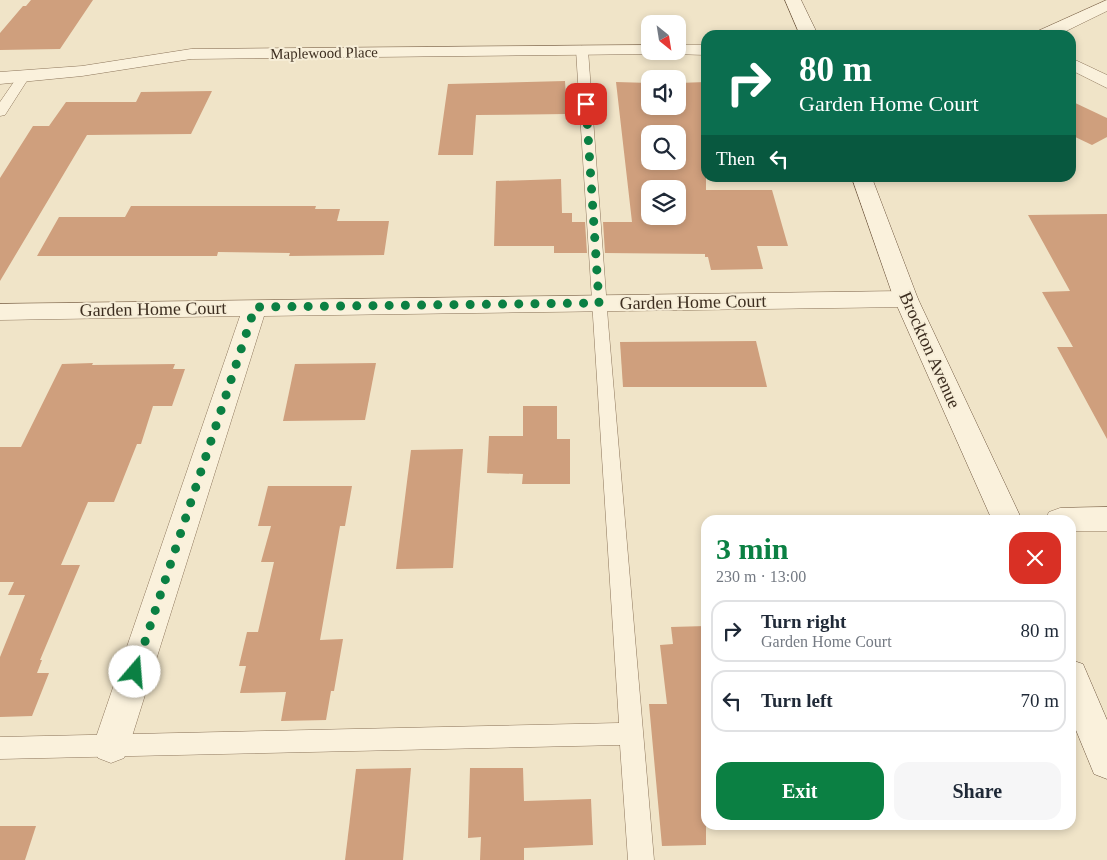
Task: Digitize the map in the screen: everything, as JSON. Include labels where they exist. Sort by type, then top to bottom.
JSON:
[{"type":"street","points":[[793,0],[807,30]]},
{"type":"street","points":[[1054,30],[1107,5]]},
{"type":"street","name":"Maplewood Place","points":[[0,78],[82,71],[191,54],[641,50]]},
{"type":"street","points":[[686,50],[701,50]]},
{"type":"street","points":[[1076,66],[1107,82]]},
{"type":"street","name":"Brockton Avenue","points":[[863,182],[906,299],[1005,515]]},
{"type":"street","name":"Garden Home Court","points":[[0,312],[906,299]]},
{"type":"street","points":[[111,746],[255,307]]},
{"type":"street","points":[[1076,520],[1107,519]]},
{"type":"street","points":[[1076,688],[1107,762]]},
{"type":"lane","points":[[582,50],[640,860]]},
{"type":"lane","points":[[0,112],[24,76]]},
{"type":"lane","points":[[0,748],[631,734]]},
{"type":"building","points":[[31,0],[93,0],[60,49],[0,50],[0,33],[23,6],[26,6]]},
{"type":"building","points":[[565,81],[567,114],[476,115],[473,155],[438,155],[448,84]]},
{"type":"building","points":[[616,82],[641,83],[641,115],[686,115],[686,83],[701,82],[701,182],[706,182],[706,190],[772,190],[788,246],[757,246],[763,269],[711,270],[708,257],[705,257],[705,254],[605,253],[603,222],[632,222]]},
{"type":"building","points":[[212,91],[191,134],[87,135],[0,281],[0,178],[33,126],[49,126],[66,102],[136,102],[141,92]]},
{"type":"building","points":[[1076,103],[1107,118],[1107,137],[1092,145],[1076,137]]},
{"type":"building","points":[[561,179],[562,213],[572,213],[572,222],[585,222],[587,253],[554,253],[554,246],[494,246],[496,181]]},
{"type":"building","points":[[131,206],[316,206],[315,209],[340,209],[337,221],[389,221],[384,255],[289,256],[290,253],[218,252],[217,256],[37,256],[59,217],[125,217]]},
{"type":"building","points":[[1107,214],[1107,439],[1057,347],[1073,347],[1042,292],[1070,291],[1028,215]]},
{"type":"building","points":[[756,341],[767,387],[623,387],[620,342]]},
{"type":"building","points":[[93,363],[92,365],[175,364],[173,369],[185,369],[172,406],[153,406],[141,444],[137,444],[114,502],[88,502],[61,565],[80,565],[40,660],[42,660],[37,673],[49,673],[32,716],[0,717],[0,657],[25,595],[8,595],[14,582],[0,582],[0,447],[21,447],[62,364]]},
{"type":"building","points":[[376,363],[365,420],[283,421],[295,364]]},
{"type":"building","points":[[523,406],[557,406],[557,439],[570,439],[570,484],[522,484],[523,474],[487,473],[489,436],[523,436]]},
{"type":"building","points":[[463,449],[453,568],[396,569],[411,450]]},
{"type":"building","points":[[268,486],[352,486],[345,526],[340,526],[320,640],[343,639],[334,691],[331,691],[326,720],[281,721],[286,692],[240,693],[246,666],[239,666],[247,632],[258,632],[274,562],[261,562],[271,526],[258,526]]},
{"type":"building","points":[[701,626],[701,830],[706,830],[706,845],[662,846],[649,704],[667,704],[660,645],[673,644],[671,627]]},
{"type":"building","points":[[411,768],[403,860],[345,860],[356,769]]},
{"type":"building","points":[[470,768],[523,768],[524,801],[591,799],[593,845],[524,848],[524,860],[480,860],[481,837],[468,838]]},
{"type":"building","points":[[0,826],[36,826],[25,860],[0,860]]},
{"type":"route","points":[[135,672],[255,307],[599,303],[586,104]]}]
